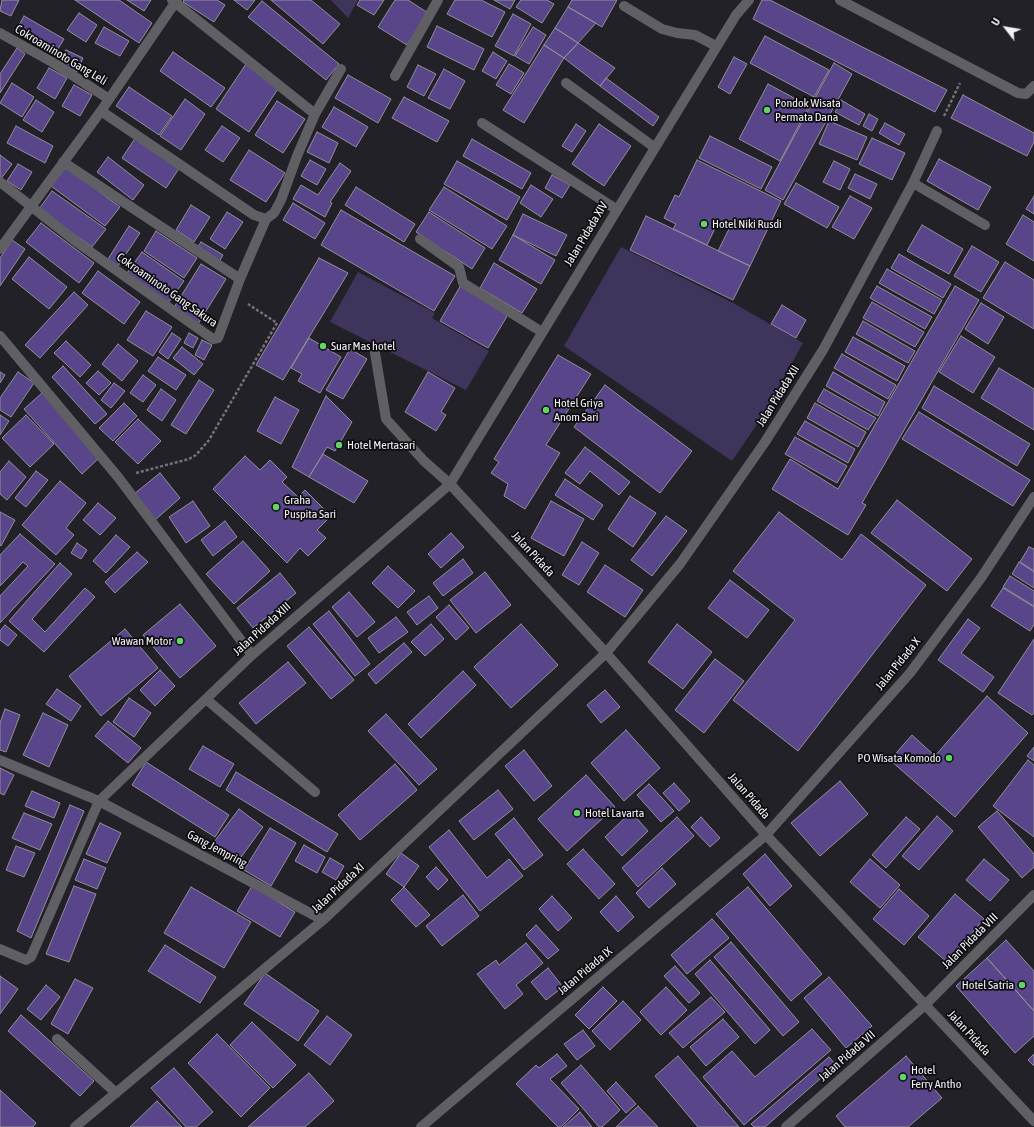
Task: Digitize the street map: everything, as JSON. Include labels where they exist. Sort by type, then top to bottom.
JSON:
[{"type":"street","points":[[395,76],[438,0]]},
{"type":"street","name":"Jalan Pidada XIV","points":[[450,484],[716,46],[736,15],[749,0]]},
{"type":"street","points":[[840,0],[1018,94],[1026,94],[1034,86]]},
{"type":"street","points":[[0,249],[101,111],[175,1],[315,114]]},
{"type":"street","points":[[624,6],[662,29],[677,33],[695,35],[716,46]]},
{"type":"street","name":"Cokroaminoto Gang Leli","points":[[0,33],[52,62],[109,99]]},
{"type":"street","name":"Cokroaminoto Gang Sakura","points":[[0,182],[78,243],[210,338],[218,338],[240,279],[266,219],[274,213],[282,200],[297,156],[315,114],[341,69]]},
{"type":"street","points":[[566,83],[654,147]]},
{"type":"street","points":[[101,111],[254,215],[266,219]]},
{"type":"street","points":[[482,123],[616,210]]},
{"type":"street","name":"Jalan Pidada XII","points":[[606,653],[680,564],[765,442],[823,350],[913,183],[937,131]]},
{"type":"street","points":[[63,162],[240,279]]},
{"type":"street","points":[[913,183],[985,225]]},
{"type":"street","points":[[420,238],[460,267],[464,283],[542,332]]},
{"type":"street","points":[[0,336],[118,477],[252,655]]},
{"type":"street","name":"Jalan Pidada","points":[[375,353],[386,419],[424,461],[450,484],[606,653],[766,835],[1034,1121]]},
{"type":"street","name":"Jalan Pidada XIII","points":[[100,801],[252,655],[450,484]]},
{"type":"street","name":"Jalan Pidada X","points":[[766,835],[910,673],[981,578],[1034,497]]},
{"type":"street","name":"Jalan Pidada XI","points":[[75,1127],[323,920],[606,653]]},
{"type":"street","points":[[206,699],[314,792]]},
{"type":"street","name":"Gang Jempring","points":[[0,760],[100,801],[323,920]]},
{"type":"street","points":[[0,949],[26,960],[31,957],[100,801]]},
{"type":"street","name":"Jalan Pidada IX","points":[[421,1127],[766,835]]},
{"type":"street","name":"Jalan Pidada VIII","points":[[925,1005],[1034,895]]},
{"type":"street","name":"Jalan Pidada VII","points":[[786,1127],[925,1005]]},
{"type":"street","points":[[57,1039],[116,1093]]},
{"type":"path","points":[[937,131],[968,67]]},
{"type":"path","points":[[118,477],[189,459],[203,448],[213,434],[277,323],[234,296]]},
{"type":"shaded area","points":[[331,0],[358,0],[348,18]]},
{"type":"shaded area","points":[[621,247],[735,304],[803,343],[762,417],[732,461],[564,346]]},
{"type":"shaded area","points":[[358,272],[435,313],[432,318],[489,351],[466,390],[330,322]]},
{"type":"building","points":[[2,0],[19,0],[11,16],[0,11]]},
{"type":"building","points":[[75,0],[119,0],[152,23],[139,43]]},
{"type":"building","points":[[127,0],[151,0],[144,11]]},
{"type":"building","points":[[184,0],[217,0],[225,5],[214,22],[183,2]]},
{"type":"building","points":[[234,0],[255,0],[247,10]]},
{"type":"building","points":[[271,0],[311,0],[340,24],[323,44]]},
{"type":"building","points":[[360,0],[384,0],[374,15],[357,5]]},
{"type":"building","points":[[395,0],[408,0],[428,13],[407,45],[378,27]]},
{"type":"building","points":[[455,0],[481,0],[505,12],[492,37],[447,14]]},
{"type":"building","points":[[494,0],[515,0],[510,9]]},
{"type":"building","points":[[521,0],[547,0],[554,4],[542,23],[516,7]]},
{"type":"building","points":[[572,0],[617,0],[602,27],[568,7]]},
{"type":"building","points":[[762,0],[770,0],[947,90],[935,112],[753,19]]},
{"type":"building","points":[[262,1],[339,64],[326,80],[248,17]]},
{"type":"building","points":[[568,7],[596,23],[578,43],[555,28]]},
{"type":"building","points":[[79,13],[97,25],[86,42],[67,30]]},
{"type":"building","points":[[513,14],[531,24],[514,56],[495,46]]},
{"type":"building","points":[[24,16],[64,39],[55,54],[16,31]]},
{"type":"building","points":[[437,26],[484,49],[474,70],[427,47]]},
{"type":"building","points":[[104,27],[129,41],[120,56],[95,43]]},
{"type":"building","points":[[533,27],[546,35],[529,64],[515,56]]},
{"type":"building","points":[[555,28],[578,43],[564,58],[544,45]]},
{"type":"building","points":[[765,36],[829,70],[814,97],[750,63]]},
{"type":"building","points":[[578,43],[615,68],[600,86],[564,58]]},
{"type":"building","points":[[544,45],[564,58],[524,123],[503,110]]},
{"type":"building","points":[[17,48],[25,54],[0,93],[0,74]]},
{"type":"building","points":[[66,50],[83,58],[77,72],[59,63]]},
{"type":"building","points":[[173,52],[225,88],[211,107],[160,71]]},
{"type":"building","points":[[493,52],[507,61],[496,79],[482,71]]},
{"type":"building","points":[[734,57],[747,64],[730,94],[718,87]]},
{"type":"building","points":[[834,63],[852,74],[783,200],[765,190]]},
{"type":"building","points":[[246,64],[280,86],[249,132],[216,109]]},
{"type":"building","points":[[509,64],[524,73],[511,94],[496,85]]},
{"type":"building","points":[[418,65],[436,74],[424,96],[407,87]]},
{"type":"building","points":[[49,68],[67,78],[55,99],[37,88]]},
{"type":"building","points":[[444,69],[465,81],[450,109],[428,98]]},
{"type":"building","points":[[348,75],[391,99],[378,123],[335,98]]},
{"type":"building","points":[[606,78],[659,117],[653,126],[600,86]]},
{"type":"building","points":[[12,83],[34,97],[22,117],[0,103]]},
{"type":"building","points":[[768,84],[809,106],[780,161],[739,139]]},
{"type":"building","points":[[74,85],[92,95],[80,116],[62,106]]},
{"type":"building","points":[[129,87],[172,116],[159,135],[116,106]]},
{"type":"building","points":[[963,95],[1034,133],[1034,142],[1027,156],[951,118]]},
{"type":"building","points":[[404,97],[449,121],[437,142],[392,118]]},
{"type":"building","points":[[185,99],[205,114],[181,150],[160,136]]},
{"type":"building","points":[[36,100],[54,112],[42,132],[23,120]]},
{"type":"building","points":[[841,100],[865,114],[859,125],[835,112]]},
{"type":"building","points":[[277,101],[305,119],[283,153],[255,135]]},
{"type":"building","points":[[334,107],[368,127],[356,147],[322,127]]},
{"type":"building","points":[[869,114],[878,119],[872,131],[863,126]]},
{"type":"building","points":[[829,121],[867,137],[857,160],[819,144]]},
{"type":"building","points":[[885,123],[905,134],[899,145],[879,133]]},
{"type":"building","points":[[576,124],[586,131],[572,152],[562,146]]},
{"type":"building","points":[[599,124],[631,146],[604,186],[572,164]]},
{"type":"building","points":[[16,126],[53,146],[45,163],[7,143]]},
{"type":"building","points":[[222,126],[240,138],[223,162],[205,150]]},
{"type":"building","points":[[317,132],[338,143],[329,163],[307,152]]},
{"type":"building","points":[[710,136],[772,167],[761,189],[699,158]]},
{"type":"building","points":[[136,137],[180,167],[166,188],[122,158]]},
{"type":"building","points":[[872,138],[905,153],[892,180],[859,164]]},
{"type":"building","points":[[472,139],[531,173],[522,189],[463,156]]},
{"type":"building","points":[[249,150],[285,173],[266,202],[230,180]]},
{"type":"building","points":[[0,155],[12,164],[0,180]]},
{"type":"building","points":[[108,157],[144,185],[133,200],[97,172]]},
{"type":"building","points":[[939,159],[991,187],[978,210],[927,181]]},
{"type":"building","points":[[310,160],[326,169],[317,185],[301,176]]},
{"type":"building","points":[[697,160],[781,201],[750,266],[718,251],[731,225],[719,220],[707,245],[673,229],[676,224],[664,218],[675,195],[679,197]]},
{"type":"building","points":[[457,161],[520,197],[507,220],[444,184]]},
{"type":"building","points":[[834,161],[850,169],[840,190],[823,182]]},
{"type":"building","points":[[340,163],[351,171],[330,202],[332,203],[325,217],[293,199],[301,185],[318,195]]},
{"type":"building","points":[[18,164],[32,172],[21,190],[7,181]]},
{"type":"building","points":[[66,167],[120,207],[105,226],[51,186]]},
{"type":"building","points":[[855,174],[877,184],[870,199],[848,188]]},
{"type":"building","points":[[552,175],[570,185],[562,198],[545,188]]},
{"type":"building","points":[[796,183],[839,207],[827,228],[784,204]]},
{"type":"building","points":[[531,185],[553,199],[541,217],[520,203]]},
{"type":"building","points":[[356,187],[415,224],[404,242],[345,205]]},
{"type":"building","points":[[444,187],[507,226],[492,249],[429,210]]},
{"type":"building","points":[[52,191],[106,229],[92,247],[39,209]]},
{"type":"building","points":[[850,196],[872,208],[854,239],[832,227]]},
{"type":"building","points":[[1034,196],[1034,214],[1026,209]]},
{"type":"building","points":[[293,203],[325,223],[315,239],[283,220]]},
{"type":"building","points":[[191,205],[210,217],[194,242],[176,230]]},
{"type":"building","points":[[341,210],[455,276],[434,311],[321,245]]},
{"type":"building","points":[[227,212],[243,222],[225,249],[210,239]]},
{"type":"building","points":[[429,212],[485,248],[472,269],[416,232]]},
{"type":"building","points":[[523,214],[567,235],[556,256],[513,235]]},
{"type":"building","points":[[1023,215],[1034,222],[1034,261],[1006,244]]},
{"type":"building","points":[[646,216],[750,266],[733,300],[630,250]]},
{"type":"building","points":[[41,223],[94,263],[79,283],[26,242]]},
{"type":"building","points":[[922,225],[963,249],[949,274],[907,251]]},
{"type":"building","points":[[129,226],[140,233],[118,266],[108,259]]},
{"type":"building","points":[[156,231],[197,258],[184,278],[144,251]]},
{"type":"building","points":[[513,235],[555,260],[541,284],[499,260]]},
{"type":"building","points":[[12,240],[25,249],[0,286],[0,258]]},
{"type":"building","points":[[201,242],[223,255],[219,262],[197,248]]},
{"type":"building","points":[[972,246],[999,262],[981,292],[954,276]]},
{"type":"building","points":[[142,252],[184,281],[168,303],[127,273]]},
{"type":"building","points":[[899,254],[951,284],[943,298],[891,268]]},
{"type":"building","points":[[29,257],[67,287],[49,309],[12,279]]},
{"type":"building","points":[[319,258],[348,273],[283,380],[256,365]]},
{"type":"building","points":[[1005,262],[1034,280],[1034,329],[983,298]]},
{"type":"building","points":[[494,263],[537,289],[522,313],[480,288]]},
{"type":"building","points":[[201,264],[226,279],[198,324],[173,309]]},
{"type":"building","points":[[887,269],[942,300],[934,314],[879,283]]},
{"type":"building","points":[[98,271],[140,302],[124,324],[82,293]]},
{"type":"building","points":[[461,285],[509,313],[488,348],[440,321]]},
{"type":"building","points":[[877,286],[932,317],[925,329],[870,298]]},
{"type":"building","points":[[955,286],[979,300],[862,503],[866,505],[848,535],[772,489],[790,459],[838,489]]},
{"type":"building","points":[[74,292],[88,305],[40,358],[25,345]]},
{"type":"building","points":[[872,302],[924,332],[915,347],[863,318]]},
{"type":"building","points":[[981,303],[1004,317],[988,344],[965,329]]},
{"type":"building","points":[[782,305],[806,320],[796,338],[771,324]]},
{"type":"building","points":[[146,311],[172,327],[153,356],[127,340]]},
{"type":"building","points":[[863,321],[915,351],[908,363],[856,334]]},
{"type":"building","points":[[172,333],[181,339],[168,359],[159,352]]},
{"type":"building","points":[[189,333],[198,338],[193,348],[184,343]]},
{"type":"building","points":[[961,336],[995,357],[973,393],[939,372]]},
{"type":"building","points":[[853,337],[905,366],[897,381],[845,352]]},
{"type":"building","points":[[309,338],[341,357],[320,393],[298,381],[302,374],[291,368]]},
{"type":"building","points":[[202,340],[212,345],[204,360],[195,355]]},
{"type":"building","points":[[66,341],[91,365],[80,377],[54,353]]},
{"type":"building","points":[[118,344],[138,361],[122,381],[102,364]]},
{"type":"building","points":[[182,347],[203,364],[194,375],[173,358]]},
{"type":"building","points":[[350,349],[367,359],[343,399],[326,390]]},
{"type":"building","points":[[842,354],[896,385],[888,399],[834,368]]},
{"type":"building","name":"Hotel Griya Anom Sari","points":[[558,355],[591,374],[546,445],[560,453],[525,509],[504,496],[508,484],[491,473],[499,462],[494,459]]},
{"type":"building","points":[[158,357],[186,375],[176,390],[148,371]]},
{"type":"building","points":[[63,366],[107,414],[95,424],[52,377]]},
{"type":"building","points":[[999,368],[1034,389],[1034,430],[981,398]]},
{"type":"building","points":[[98,371],[111,383],[99,395],[86,383]]},
{"type":"building","points":[[0,372],[5,375],[0,383]]},
{"type":"building","points":[[18,372],[34,383],[11,417],[0,410],[0,398]]},
{"type":"building","points":[[428,372],[455,388],[441,412],[446,415],[436,431],[405,412]]},
{"type":"building","points":[[833,372],[885,402],[878,416],[826,386]]},
{"type":"building","points":[[143,375],[156,385],[143,402],[130,393]]},
{"type":"building","points":[[199,380],[214,390],[186,434],[171,425]]},
{"type":"building","points":[[114,383],[125,391],[111,408],[101,400]]},
{"type":"building","points":[[605,385],[692,451],[660,493],[574,427]]},
{"type":"building","points":[[934,386],[1030,444],[1017,466],[922,408]]},
{"type":"building","points":[[161,389],[176,400],[162,421],[147,410]]},
{"type":"building","points":[[824,389],[876,418],[868,430],[817,401]]},
{"type":"building","points":[[42,393],[100,457],[82,474],[24,409]]},
{"type":"building","points":[[326,396],[352,422],[335,451],[327,447],[309,477],[292,467]]},
{"type":"building","points":[[275,397],[299,410],[281,444],[257,431]]},
{"type":"building","points":[[124,403],[137,416],[113,441],[99,428]]},
{"type":"building","points":[[815,403],[866,432],[858,447],[807,418]]},
{"type":"building","points":[[919,412],[1030,480],[1013,506],[902,439]]},
{"type":"building","points":[[0,415],[9,421],[0,435]]},
{"type":"building","points":[[26,415],[54,444],[30,467],[2,438]]},
{"type":"building","points":[[138,419],[161,441],[138,464],[115,442]]},
{"type":"building","points":[[805,421],[855,449],[848,463],[797,434]]},
{"type":"building","points":[[795,437],[847,466],[837,483],[785,454]]},
{"type":"building","points":[[585,447],[630,482],[619,495],[590,471],[580,484],[565,473]]},
{"type":"building","points":[[323,454],[368,481],[354,503],[309,477]]},
{"type":"building","name":"Graha Puspita Sari","points":[[245,456],[260,470],[270,460],[287,477],[282,482],[298,497],[305,490],[331,516],[317,530],[326,538],[308,556],[300,548],[287,563],[213,489]]},
{"type":"building","points":[[9,461],[26,477],[7,500],[0,494],[0,472]]},
{"type":"building","points":[[36,471],[48,480],[26,507],[15,498]]},
{"type":"building","points":[[160,473],[180,498],[155,520],[134,494]]},
{"type":"building","points":[[565,479],[603,505],[593,520],[555,495]]},
{"type":"building","points":[[60,481],[86,503],[66,528],[74,535],[56,555],[22,525]]},
{"type":"building","points":[[630,496],[656,513],[633,547],[608,529]]},
{"type":"building","points":[[897,500],[972,559],[947,591],[871,533]]},
{"type":"building","points":[[193,501],[210,526],[186,543],[169,517]]},
{"type":"building","points":[[551,501],[584,519],[564,556],[531,538]]},
{"type":"building","points":[[98,503],[116,518],[100,535],[83,520]]},
{"type":"building","points":[[0,512],[15,520],[1,546],[0,545]]},
{"type":"building","points":[[779,512],[842,560],[861,534],[926,585],[798,751],[733,700],[795,620],[733,571]]},
{"type":"building","points":[[666,516],[687,531],[652,576],[631,560]]},
{"type":"building","points":[[225,521],[237,537],[213,556],[201,540]]},
{"type":"building","points":[[451,533],[464,547],[441,568],[428,554]]},
{"type":"building","points":[[20,534],[55,564],[0,623],[0,596],[28,566],[23,562],[0,586],[0,555]]},
{"type":"building","points":[[116,535],[130,547],[106,573],[93,561]]},
{"type":"building","points":[[243,541],[270,571],[234,604],[206,574]]},
{"type":"building","points":[[582,542],[599,553],[579,585],[562,575]]},
{"type":"building","points":[[77,543],[87,550],[81,559],[71,553]]},
{"type":"building","points":[[1029,547],[1034,549],[1034,571],[1020,562]]},
{"type":"building","points":[[137,552],[148,562],[115,593],[105,582]]},
{"type":"building","points":[[463,559],[473,573],[443,596],[433,583]]},
{"type":"building","points":[[1019,562],[1034,572],[1034,588],[1012,574]]},
{"type":"building","points":[[60,563],[72,574],[32,619],[45,632],[85,588],[95,597],[44,652],[9,621]]},
{"type":"building","points":[[605,565],[643,590],[625,617],[587,592]]},
{"type":"building","points":[[388,566],[415,591],[398,608],[372,583]]},
{"type":"building","points":[[485,572],[511,605],[476,633],[450,600]]},
{"type":"building","points":[[280,573],[296,593],[253,628],[237,608]]},
{"type":"building","points":[[1010,576],[1034,591],[1034,606],[1003,587]]},
{"type":"building","points":[[730,580],[769,610],[747,638],[708,608]]},
{"type":"building","points":[[1003,588],[1034,607],[1034,624],[1030,631],[991,606]]},
{"type":"building","points":[[349,592],[375,622],[357,637],[332,607]]},
{"type":"building","points":[[429,596],[438,608],[417,625],[407,612]]},
{"type":"building","name":"Wawan Motor","points":[[180,604],[216,646],[180,678],[143,635]]},
{"type":"building","points":[[449,605],[469,628],[456,640],[436,617]]},
{"type":"building","points":[[329,611],[370,664],[355,676],[313,624]]},
{"type":"building","points":[[396,617],[408,632],[379,653],[368,638]]},
{"type":"building","points":[[968,619],[980,628],[961,653],[994,677],[983,692],[938,660]]},
{"type":"building","points":[[431,624],[444,639],[425,656],[411,642]]},
{"type":"building","points":[[521,624],[558,665],[511,708],[474,667]]},
{"type":"building","points":[[677,624],[712,652],[683,689],[648,662]]},
{"type":"building","points":[[5,625],[17,635],[8,646],[0,640],[0,631]]},
{"type":"building","points":[[309,627],[354,680],[331,699],[287,646]]},
{"type":"building","points":[[125,629],[158,668],[101,716],[69,676]]},
{"type":"building","points":[[1034,639],[1034,713],[1032,715],[998,693]]},
{"type":"building","points":[[404,643],[412,652],[376,684],[368,674]]},
{"type":"building","points":[[715,659],[744,681],[704,733],[675,710]]},
{"type":"building","points":[[288,662],[306,683],[256,724],[239,703]]},
{"type":"building","points":[[160,670],[175,686],[155,706],[140,690]]},
{"type":"building","points":[[463,671],[476,685],[421,738],[408,724]]},
{"type":"building","points":[[57,689],[81,706],[71,721],[46,704]]},
{"type":"building","points":[[605,690],[620,707],[601,723],[587,705]]},
{"type":"building","name":"PO Wisata Komodo","points":[[987,696],[1028,733],[955,817],[890,760],[912,735],[935,756]]},
{"type":"building","points":[[129,698],[151,713],[134,737],[113,722]]},
{"type":"building","points":[[5,709],[20,715],[6,752],[0,750],[0,723]]},
{"type":"building","points":[[43,713],[68,725],[49,767],[23,755]]},
{"type":"building","points":[[386,714],[437,769],[419,785],[368,731]]},
{"type":"building","points":[[108,721],[141,748],[128,763],[95,736]]},
{"type":"building","points":[[626,730],[660,768],[624,801],[591,763]]},
{"type":"building","points":[[203,746],[234,764],[220,787],[189,769]]},
{"type":"building","points":[[1034,747],[1034,761],[1027,756]]},
{"type":"building","points":[[524,750],[552,786],[534,801],[505,766]]},
{"type":"building","points":[[1028,760],[1034,765],[1034,837],[993,806]]},
{"type":"building","points":[[146,762],[229,815],[215,837],[132,785]]},
{"type":"building","points":[[395,764],[417,790],[360,840],[338,815]]},
{"type":"building","points":[[0,768],[14,775],[4,795],[0,793]]},
{"type":"building","points":[[236,772],[338,834],[327,852],[226,790]]},
{"type":"building","name":"Hotel Lavarta","points":[[586,775],[615,807],[567,851],[538,819]]},
{"type":"building","points":[[840,781],[868,814],[820,856],[791,823]]},
{"type":"building","points":[[674,783],[690,801],[679,811],[663,793]]},
{"type":"building","points":[[649,784],[674,811],[661,822],[637,795]]},
{"type":"building","points":[[498,790],[513,809],[474,840],[459,821]]},
{"type":"building","points":[[32,791],[60,803],[54,818],[25,806]]},
{"type":"building","points":[[70,805],[84,811],[31,938],[17,931]]},
{"type":"building","points":[[239,809],[263,827],[236,864],[211,846]]},
{"type":"building","points":[[997,811],[1034,854],[1034,867],[1022,878],[978,827]]},
{"type":"building","points":[[631,812],[648,831],[622,856],[605,837]]},
{"type":"building","points":[[24,813],[52,824],[40,850],[12,838]]},
{"type":"building","points":[[937,816],[953,831],[919,870],[902,856]]},
{"type":"building","points":[[677,817],[694,836],[638,887],[622,868]]},
{"type":"building","points":[[701,817],[720,838],[710,847],[691,827]]},
{"type":"building","points":[[906,817],[920,829],[886,868],[872,855]]},
{"type":"building","points":[[514,818],[543,855],[524,870],[495,834]]},
{"type":"building","points":[[100,823],[121,833],[107,863],[86,854]]},
{"type":"building","points":[[270,828],[296,843],[271,886],[244,870]]},
{"type":"building","points":[[449,830],[487,878],[509,859],[523,876],[480,911],[429,847]]},
{"type":"building","points":[[304,845],[325,857],[317,873],[295,861]]},
{"type":"building","points":[[16,846],[35,853],[24,877],[6,870]]},
{"type":"building","points":[[583,849],[615,884],[599,899],[567,864]]},
{"type":"building","points":[[401,853],[419,866],[404,887],[386,874]]},
{"type":"building","points":[[765,854],[792,886],[770,906],[743,874]]},
{"type":"building","points":[[330,858],[344,866],[336,880],[322,872]]},
{"type":"building","points":[[84,859],[106,868],[97,889],[75,880]]},
{"type":"building","points":[[870,859],[900,885],[880,908],[850,882]]},
{"type":"building","points":[[984,859],[1009,880],[990,901],[966,880]]},
{"type":"building","points":[[436,867],[448,880],[438,890],[426,877]]},
{"type":"building","points":[[662,868],[676,884],[649,908],[636,893]]},
{"type":"building","points":[[74,886],[96,894],[69,962],[46,954]]},
{"type":"building","points":[[252,886],[295,912],[280,937],[237,911]]},
{"type":"building","points":[[191,887],[251,922],[224,968],[164,933]]},
{"type":"building","points":[[404,887],[430,915],[416,927],[391,900]]},
{"type":"building","points":[[748,887],[822,974],[791,1001],[716,914]]},
{"type":"building","points":[[899,889],[929,916],[904,945],[873,919]]},
{"type":"building","points":[[955,894],[984,919],[947,962],[918,937]]},
{"type":"building","points":[[463,895],[479,916],[442,946],[426,926]]},
{"type":"building","points":[[552,896],[572,918],[558,931],[539,909]]},
{"type":"building","points":[[616,896],[634,917],[618,932],[600,912]]},
{"type":"building","points":[[712,919],[729,938],[687,974],[671,955]]},
{"type":"building","points":[[536,925],[559,950],[548,959],[526,935]]},
{"type":"building","name":"Hotel Satria","points":[[1006,940],[1034,971],[1034,1011],[987,958]]},
{"type":"building","points":[[731,942],[799,1022],[783,1036],[714,957]]},
{"type":"building","points":[[526,943],[543,963],[516,985],[523,994],[505,1009],[477,974],[496,960],[499,965]]},
{"type":"building","points":[[165,945],[216,977],[200,1003],[148,971]]},
{"type":"building","points":[[987,958],[1034,1011],[1034,1036],[1015,1053],[956,986]]},
{"type":"building","points":[[710,960],[770,1030],[755,1044],[695,974]]},
{"type":"building","points":[[675,966],[700,993],[689,1003],[664,976]]},
{"type":"building","points":[[548,968],[563,987],[546,1000],[531,982]]},
{"type":"building","points":[[265,973],[319,1011],[298,1041],[244,1004]]},
{"type":"building","points":[[0,976],[18,989],[0,1014]]},
{"type":"building","points":[[829,977],[872,1026],[846,1048],[804,998]]},
{"type":"building","points":[[75,979],[93,988],[68,1034],[51,1024]]},
{"type":"building","points":[[46,985],[60,997],[41,1020],[27,1009]]},
{"type":"building","points":[[603,987],[617,1001],[589,1029],[575,1015]]},
{"type":"building","points":[[666,987],[687,1010],[661,1035],[640,1012]]},
{"type":"building","points":[[711,997],[725,1012],[683,1048],[669,1033]]},
{"type":"building","points":[[623,1001],[641,1020],[610,1050],[592,1031]]},
{"type":"building","points":[[21,1015],[94,1081],[80,1096],[8,1031]]},
{"type":"building","points":[[327,1016],[352,1035],[330,1065],[304,1045]]},
{"type":"building","points":[[723,1019],[739,1037],[706,1066],[690,1047]]},
{"type":"building","points":[[252,1022],[296,1065],[273,1088],[230,1045]]},
{"type":"building","points":[[812,1029],[831,1050],[744,1125],[703,1077],[732,1051],[755,1077]]},
{"type":"building","points":[[583,1030],[595,1046],[577,1060],[564,1044]]},
{"type":"building","points":[[217,1034],[270,1088],[241,1117],[188,1063]]},
{"type":"building","points":[[557,1054],[567,1066],[550,1079],[579,1109],[561,1127],[558,1127],[516,1084],[536,1065],[539,1068]]},
{"type":"building","points":[[1034,1054],[1034,1066],[1028,1060]]},
{"type":"building","points":[[678,1056],[739,1127],[698,1127],[655,1076]]},
{"type":"building","name":"Hotel Ferry Antho","points":[[906,1056],[942,1098],[908,1127],[845,1127],[836,1116]]},
{"type":"building","points":[[829,1057],[836,1065],[765,1127],[754,1127],[751,1124]]},
{"type":"building","points":[[581,1065],[620,1110],[602,1127],[599,1127],[561,1083]]},
{"type":"building","points":[[174,1068],[213,1112],[196,1127],[186,1127],[151,1088]]},
{"type":"building","points":[[309,1073],[334,1101],[305,1127],[248,1127]]},
{"type":"building","points":[[616,1082],[636,1104],[626,1113],[607,1091]]},
{"type":"building","points":[[0,1090],[36,1123],[33,1127],[0,1127]]},
{"type":"building","points":[[157,1101],[182,1127],[130,1127]]},
{"type":"building","points":[[638,1106],[658,1127],[616,1127]]},
{"type":"building","points":[[580,1112],[592,1127],[563,1127]]},
{"type":"place","name":"Pondok Wisata Permata Dana","points":[[767,110]]},
{"type":"place","name":"Hotel Niki Rusdi","points":[[704,224]]},
{"type":"place","name":"Suar Mas hotel","points":[[323,346]]},
{"type":"place","name":"Hotel Griya Anom Sari","points":[[546,410]]},
{"type":"place","name":"Hotel Mertasari","points":[[339,445]]},
{"type":"place","name":"Graha Puspita Sari","points":[[276,507]]},
{"type":"place","name":"Wawan Motor","points":[[180,641]]},
{"type":"place","name":"PO Wisata Komodo","points":[[949,758]]},
{"type":"place","name":"Hotel Lavarta","points":[[577,813]]},
{"type":"place","name":"Hotel Satria","points":[[1022,985]]},
{"type":"place","name":"Hotel Ferry Antho","points":[[903,1077]]}]
